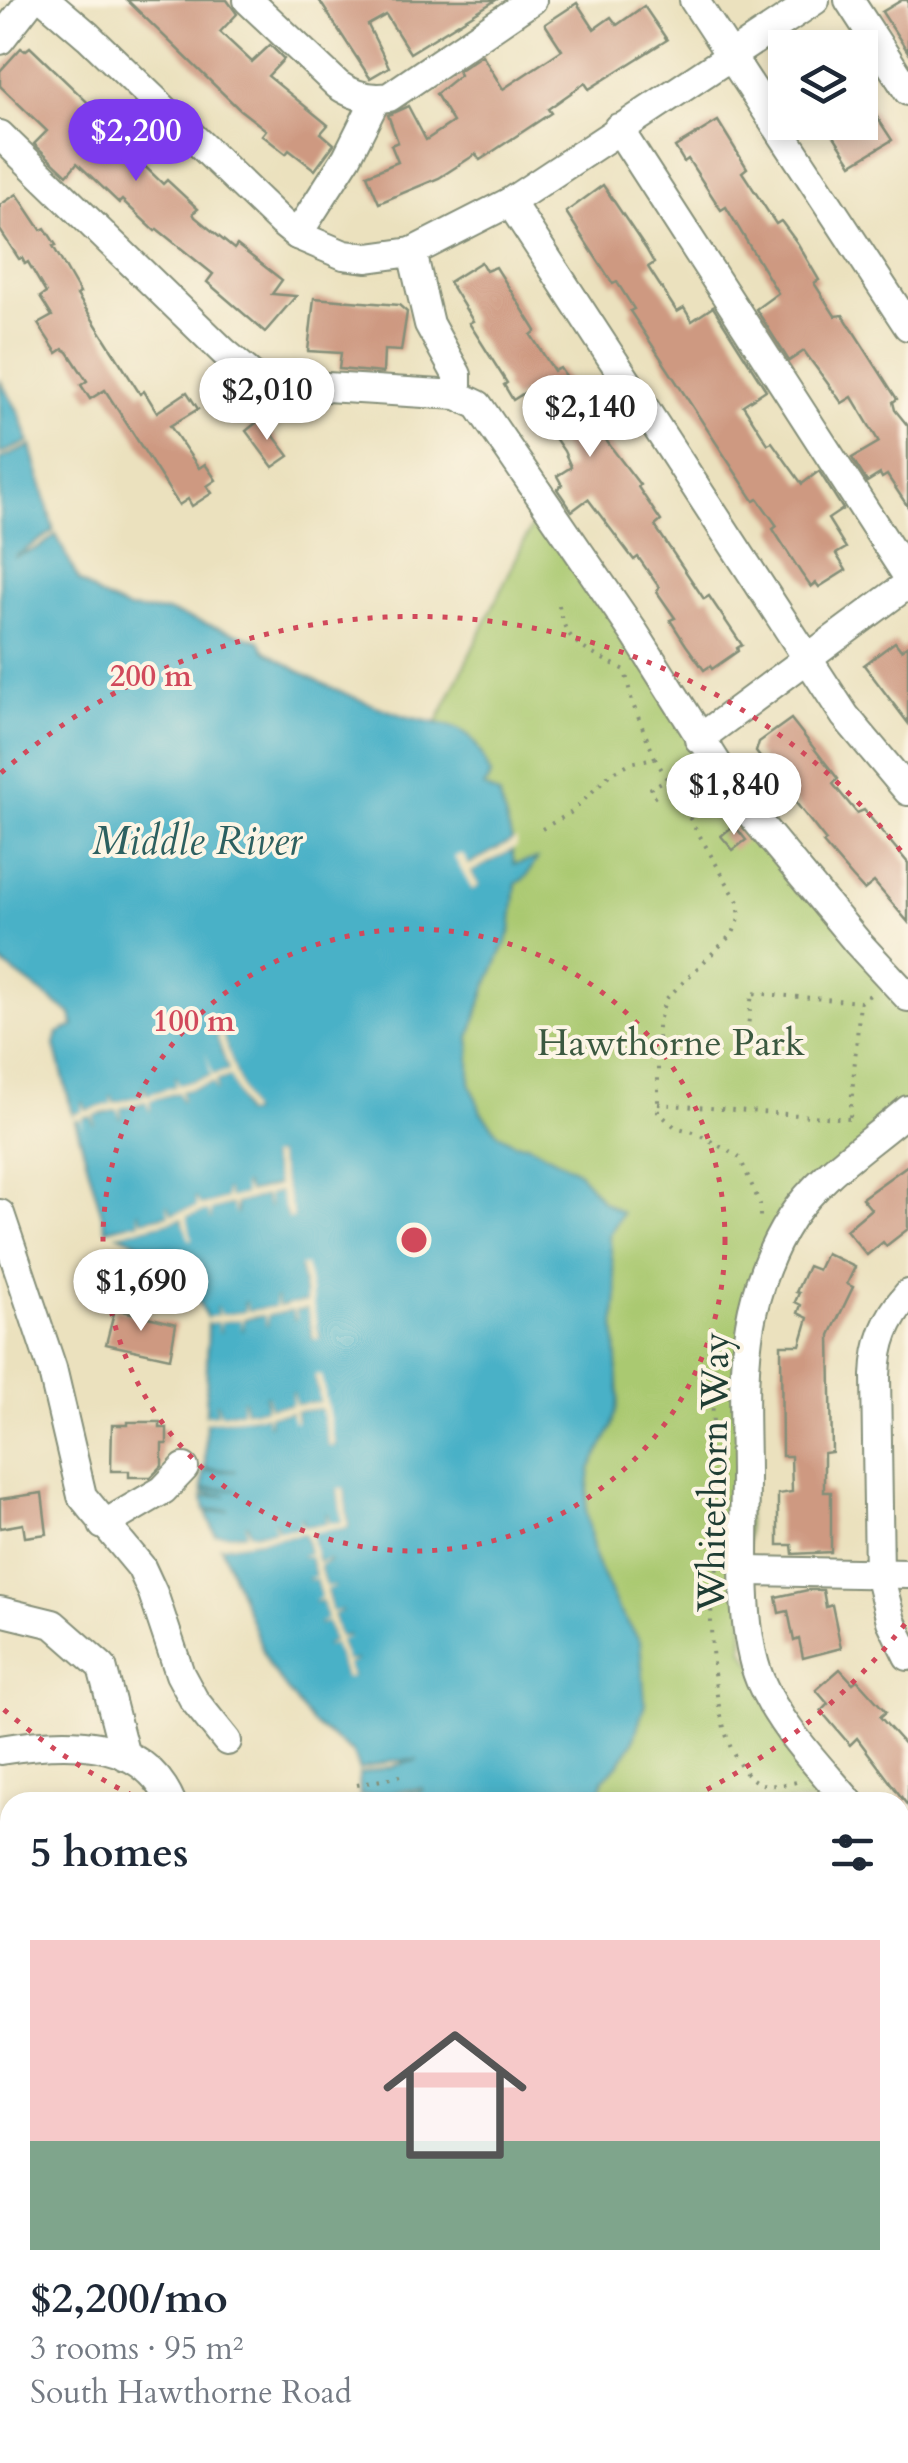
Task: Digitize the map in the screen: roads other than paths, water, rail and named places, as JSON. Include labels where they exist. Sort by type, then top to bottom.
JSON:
[{"type":"street","points":[[0,40],[31,0]]},
{"type":"street","points":[[46,0],[297,235],[344,255],[368,258],[412,252],[510,202],[815,0]]},
{"type":"street","points":[[248,0],[338,85],[349,92],[376,98],[389,97],[532,0]]},
{"type":"street","points":[[694,0],[908,326]]},
{"type":"street","points":[[849,0],[908,91]]},
{"type":"street","points":[[297,235],[347,157],[376,98]]},
{"type":"street","points":[[618,128],[908,580],[806,658],[704,747]]},
{"type":"street","points":[[0,136],[224,352],[262,382],[457,395],[478,405],[635,634],[742,803],[900,988]]},
{"type":"street","points":[[510,202],[845,716],[908,792]]},
{"type":"street","points":[[412,252],[429,324],[457,375],[457,395]]},
{"type":"street","name":"Whitethorn Way","points":[[840,1792],[773,1706],[760,1678],[747,1625],[746,1354],[753,1310],[768,1262],[792,1216],[809,1196],[908,1110]]},
{"type":"street","points":[[0,1214],[52,1368],[82,1496],[141,1567],[180,1674],[194,1700],[227,1742]]},
{"type":"street","points":[[908,1294],[885,1326],[877,1351],[879,1574],[891,1621],[908,1656]]},
{"type":"street","points":[[103,1525],[163,1490],[184,1468]]},
{"type":"street","points":[[746,1571],[908,1574]]},
{"type":"street","points":[[0,1611],[53,1624],[102,1667],[125,1756]]},
{"type":"street","points":[[0,1750],[50,1742],[106,1748],[157,1777],[165,1792]]},
{"type":"water","points":[[0,381],[19,412],[29,442],[0,454]]},
{"type":"water","name":"Middle River","points":[[31,446],[54,531],[14,557],[39,548],[56,535],[79,581],[101,597],[127,609],[169,612],[260,641],[265,650],[332,688],[404,716],[462,731],[475,744],[491,775],[484,787],[499,795],[512,841],[468,865],[472,889],[478,886],[471,872],[512,850],[514,864],[537,859],[525,878],[516,884],[511,931],[470,1037],[470,1082],[481,1112],[499,1134],[578,1171],[602,1201],[622,1213],[609,1236],[617,1294],[619,1399],[612,1428],[590,1469],[586,1509],[595,1559],[617,1607],[640,1641],[645,1703],[633,1742],[603,1779],[601,1792],[416,1792],[423,1791],[422,1788],[360,1792],[359,1774],[418,1760],[390,1761],[359,1770],[352,1752],[312,1723],[269,1666],[221,1546],[305,1533],[310,1554],[302,1556],[310,1555],[316,1577],[308,1579],[316,1579],[322,1598],[314,1602],[322,1600],[328,1620],[319,1624],[328,1621],[333,1641],[325,1646],[334,1643],[345,1678],[351,1676],[347,1664],[357,1660],[346,1662],[339,1640],[349,1635],[339,1638],[333,1615],[342,1610],[332,1613],[326,1589],[335,1587],[325,1587],[319,1564],[330,1560],[318,1562],[310,1532],[348,1527],[344,1489],[338,1490],[343,1522],[329,1524],[327,1513],[327,1524],[303,1527],[301,1517],[301,1528],[277,1531],[275,1520],[275,1531],[250,1534],[247,1523],[247,1534],[216,1535],[206,1513],[229,1510],[205,1510],[203,1497],[227,1495],[203,1490],[237,1489],[203,1488],[203,1471],[236,1471],[205,1468],[206,1422],[267,1415],[269,1425],[269,1415],[292,1412],[296,1421],[295,1411],[322,1408],[329,1446],[335,1445],[315,1376],[321,1402],[295,1405],[293,1392],[293,1405],[269,1408],[266,1394],[266,1409],[245,1411],[243,1399],[242,1411],[220,1414],[216,1402],[218,1414],[206,1415],[208,1323],[217,1322],[220,1333],[219,1322],[241,1319],[243,1331],[243,1319],[265,1315],[267,1326],[267,1315],[293,1310],[295,1321],[295,1310],[308,1308],[313,1338],[319,1337],[300,1267],[307,1302],[278,1307],[276,1297],[276,1307],[248,1311],[245,1301],[245,1312],[220,1315],[216,1307],[218,1316],[207,1318],[191,1290],[171,1267],[118,1234],[182,1218],[191,1240],[186,1216],[209,1210],[211,1219],[210,1210],[232,1204],[237,1214],[235,1203],[265,1195],[269,1208],[267,1194],[280,1191],[288,1218],[293,1217],[276,1155],[270,1157],[278,1185],[248,1193],[244,1184],[246,1194],[229,1199],[226,1189],[227,1199],[200,1206],[195,1197],[198,1207],[172,1214],[167,1205],[170,1214],[142,1221],[138,1211],[140,1222],[106,1229],[75,1120],[92,1116],[94,1125],[94,1115],[118,1109],[121,1119],[120,1108],[147,1101],[150,1111],[149,1100],[179,1092],[182,1101],[181,1091],[214,1082],[217,1091],[216,1081],[231,1076],[244,1114],[250,1113],[222,1035],[217,1037],[229,1070],[178,1086],[175,1076],[177,1086],[147,1095],[143,1084],[144,1095],[114,1103],[111,1095],[112,1104],[86,1111],[83,1102],[84,1111],[73,1115],[55,1045],[58,1033],[74,1026],[71,1014],[0,962],[0,459]]},
{"type":"park label","name":"Hawthorne Park","points":[[671,1042]]}]
